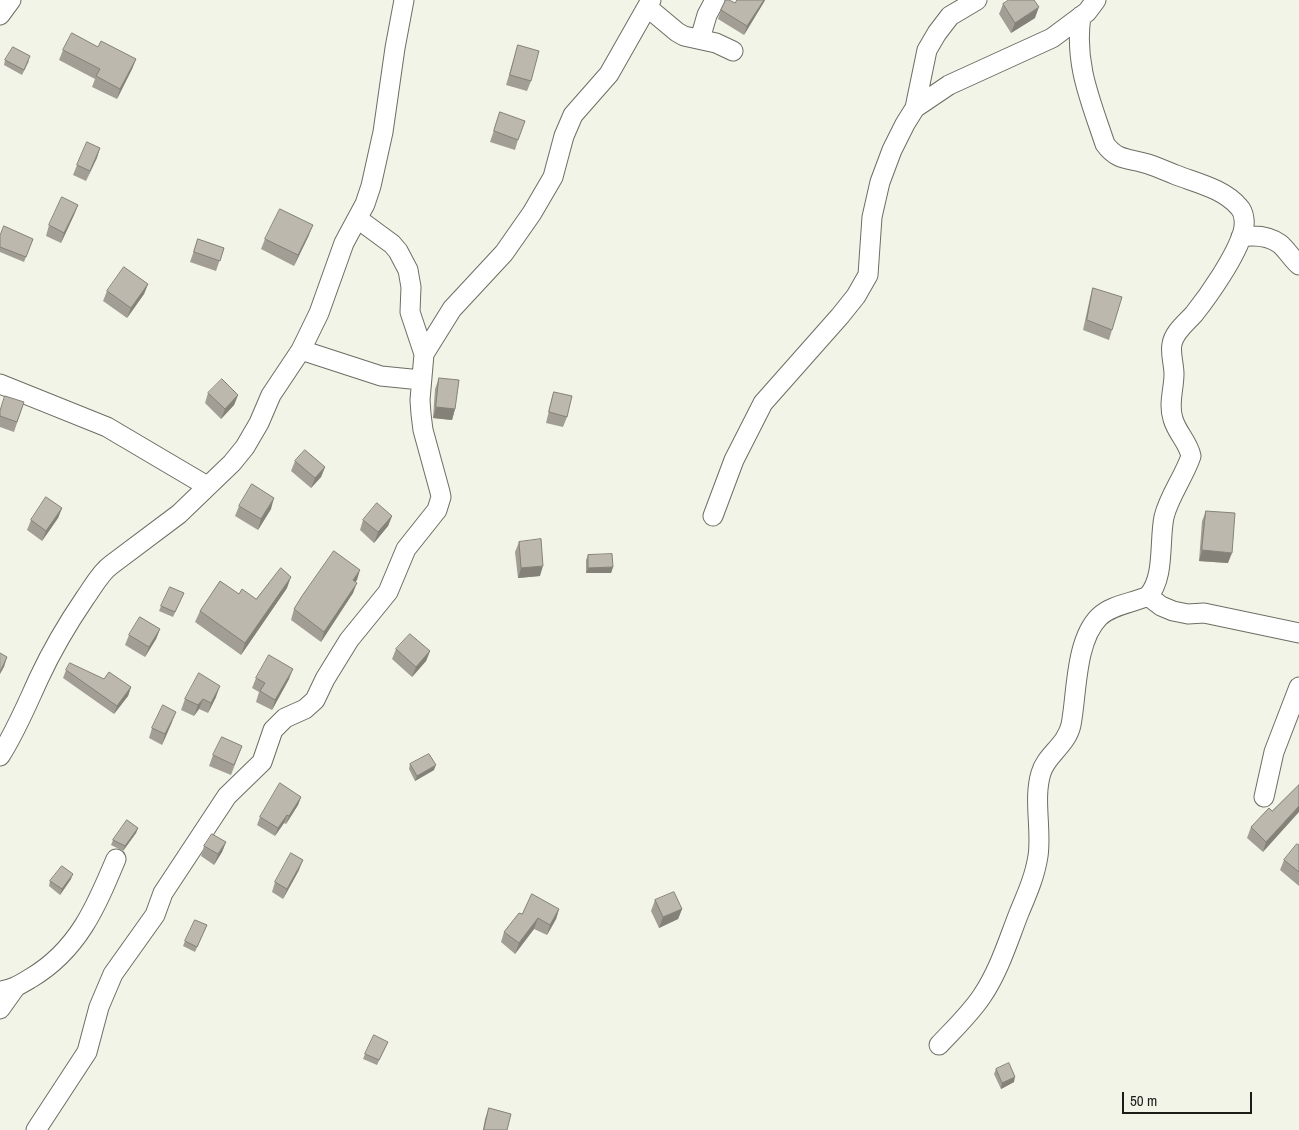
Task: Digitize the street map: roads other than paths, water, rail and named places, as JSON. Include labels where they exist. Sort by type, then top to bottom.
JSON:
[{"type":"street","points":[[0,756],[22,717],[40,676],[60,640],[79,607],[103,573],[179,514],[246,447],[271,395],[301,350],[319,313],[344,242],[358,219],[371,186],[383,132],[404,0]]},
{"type":"street","points":[[700,39],[707,15],[714,0]]},
{"type":"street","points":[[713,516],[734,460],[763,403],[846,309],[868,275],[872,217],[880,182],[892,150],[915,108],[927,50],[950,16],[977,0]]},
{"type":"street","points":[[915,108],[949,85],[1052,38],[1082,16],[1096,0]]},
{"type":"street","points":[[36,1130],[87,1052],[99,1007],[113,974],[154,915],[163,893],[227,796],[262,762],[273,730],[286,718],[304,709],[315,700],[325,679],[349,640],[388,592],[406,549],[437,510],[441,498],[423,430],[420,407],[424,354],[452,308],[504,253],[532,213],[553,177],[564,136],[573,115],[609,74],[649,3],[677,32],[684,36],[716,43],[733,51]]},
{"type":"street","points":[[940,1045],[982,996],[991,980],[1000,963],[1034,875],[1038,854],[1038,812],[1041,772],[1066,738],[1071,726],[1076,680],[1084,644],[1090,629],[1098,617],[1105,612],[1148,596],[1157,580],[1164,516],[1191,456],[1186,442],[1179,434],[1173,421],[1171,412],[1174,374],[1172,342],[1176,333],[1194,313],[1218,278],[1237,247],[1244,221],[1241,209],[1230,198],[1219,191],[1148,164],[1117,157],[1110,152],[1105,144],[1081,68],[1078,48],[1082,16]]},
{"type":"street","points":[[358,219],[392,244],[408,270],[411,287],[410,312],[424,354]]},
{"type":"street","points":[[1241,237],[1267,238],[1279,244],[1299,265]]},
{"type":"street","points":[[1279,244],[1288,244],[1299,249]]},
{"type":"street","points":[[301,350],[381,376],[421,380]]},
{"type":"street","points":[[0,384],[107,427],[207,486]]},
{"type":"street","points":[[1148,596],[1161,606],[1173,611],[1188,614],[1204,613],[1299,633]]},
{"type":"street","points":[[1264,797],[1274,752],[1299,687]]},
{"type":"street","points":[[0,1009],[7,989],[47,968],[67,950],[92,913],[116,859]]}]
